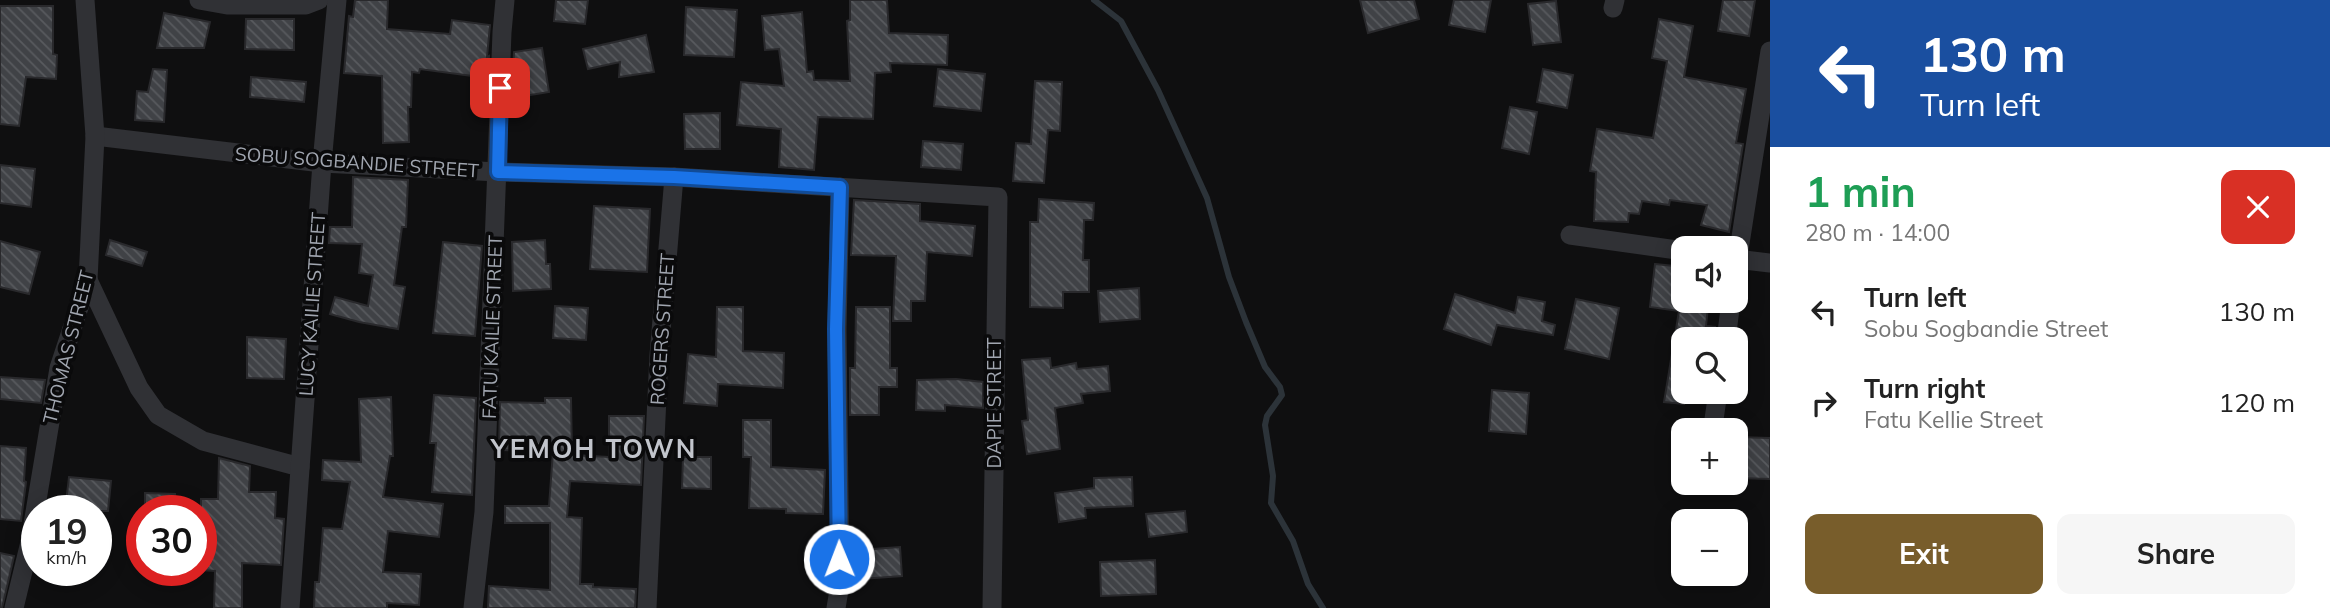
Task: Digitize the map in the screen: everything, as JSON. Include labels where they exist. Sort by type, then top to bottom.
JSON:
[{"type":"street","name":"THOMAS STREET","points":[[14,608],[30,542],[59,368],[88,280],[95,136],[85,0]]},
{"type":"street","points":[[199,0],[227,5],[306,5],[318,0]]},
{"type":"street","name":"LUCY KAILIE STREET","points":[[290,608],[322,163],[337,0]]},
{"type":"street","name":"FATU KAILIE STREET","points":[[473,608],[484,512],[505,0]]},
{"type":"street","points":[[1741,236],[1770,51]]},
{"type":"street","name":"SOBU SOGBANDIE STREET","points":[[95,136],[322,163],[674,177],[998,197]]},
{"type":"street","name":"ROGERS STREET","points":[[647,608],[659,355],[674,177]]},
{"type":"street","points":[[836,608],[840,584],[836,329],[840,187]]},
{"type":"street","name":"DAPIE STREET","points":[[992,608],[998,197]]},
{"type":"street","points":[[1570,235],[1671,249]]},
{"type":"street","points":[[1748,263],[1770,264]]},
{"type":"street","points":[[88,280],[139,388],[158,415],[203,441],[300,467]]},
{"type":"building","points":[[355,0],[388,0],[387,29],[450,34],[452,20],[490,25],[488,78],[420,69],[419,73],[412,72],[411,107],[408,107],[409,142],[383,143],[382,76],[344,73],[349,16],[353,17]]},
{"type":"building","points":[[556,0],[588,0],[585,24],[554,21]]},
{"type":"building","points":[[850,0],[887,0],[889,33],[948,35],[947,65],[890,63],[891,72],[875,73],[873,119],[818,117],[814,170],[779,167],[781,129],[737,125],[741,82],[784,86],[779,49],[765,50],[762,16],[802,12],[807,72],[813,71],[814,80],[850,81],[847,21],[850,20]]},
{"type":"building","points":[[1360,0],[1414,0],[1419,19],[1368,33]]},
{"type":"building","points":[[1454,0],[1491,0],[1485,32],[1449,25]]},
{"type":"building","points":[[1723,0],[1755,0],[1749,36],[1718,31]]},
{"type":"building","points":[[1556,1],[1561,42],[1533,45],[1528,4]]},
{"type":"building","points":[[0,6],[53,6],[56,79],[26,77],[19,126],[0,124]]},
{"type":"building","points":[[686,7],[737,10],[734,57],[684,55]]},
{"type":"building","points":[[164,13],[210,22],[204,48],[157,48]]},
{"type":"building","points":[[246,19],[294,19],[294,50],[245,49]]},
{"type":"building","points":[[1659,19],[1693,26],[1684,77],[1746,89],[1736,143],[1743,144],[1729,232],[1701,225],[1707,205],[1670,200],[1669,205],[1642,201],[1639,214],[1629,213],[1628,222],[1594,221],[1596,172],[1590,171],[1597,129],[1653,138],[1667,61],[1652,58]]},
{"type":"building","points":[[646,35],[654,72],[619,77],[620,62],[588,69],[583,49]]},
{"type":"building","points":[[542,48],[549,92],[512,98],[514,52]]},
{"type":"building","points":[[153,69],[167,70],[164,122],[135,120],[137,91],[148,92]]},
{"type":"building","points":[[938,69],[985,74],[981,111],[934,106]]},
{"type":"building","points":[[1543,69],[1573,75],[1567,108],[1537,102]]},
{"type":"building","points":[[251,77],[306,82],[304,102],[250,97]]},
{"type":"building","points":[[1035,81],[1062,82],[1060,131],[1048,130],[1044,183],[1013,181],[1016,143],[1031,144]]},
{"type":"building","points":[[1510,107],[1537,112],[1529,154],[1502,148]]},
{"type":"building","points":[[720,113],[720,149],[685,149],[684,114]]},
{"type":"building","points":[[923,141],[963,144],[961,170],[921,167]]},
{"type":"building","points":[[0,165],[35,169],[31,207],[0,203]]},
{"type":"building","points":[[353,177],[408,180],[406,227],[402,227],[394,285],[405,287],[398,329],[330,314],[335,297],[368,306],[373,275],[359,273],[362,244],[329,243],[330,227],[352,227]]},
{"type":"building","points":[[1039,199],[1094,203],[1093,220],[1084,220],[1083,260],[1089,260],[1089,292],[1063,292],[1063,308],[1030,307],[1030,222],[1038,222]]},
{"type":"building","points":[[854,200],[920,204],[920,221],[975,226],[972,256],[927,252],[925,301],[911,301],[911,321],[893,321],[896,256],[851,255]]},
{"type":"building","points":[[594,206],[650,209],[647,272],[590,269]]},
{"type":"building","points":[[110,240],[147,252],[142,266],[106,255]]},
{"type":"building","points":[[545,240],[551,289],[513,291],[512,242]]},
{"type":"building","points":[[0,241],[40,252],[29,294],[0,287]]},
{"type":"building","points":[[443,242],[482,246],[475,336],[433,333]]},
{"type":"building","points":[[1655,264],[1671,266],[1671,310],[1650,307]]},
{"type":"building","points":[[1139,288],[1140,319],[1100,322],[1098,291]]},
{"type":"building","points":[[1455,294],[1515,313],[1518,297],[1545,302],[1542,321],[1555,325],[1553,335],[1497,325],[1491,345],[1444,329]]},
{"type":"building","points":[[1576,299],[1619,308],[1609,359],[1565,349]]},
{"type":"building","points":[[555,306],[588,308],[586,340],[553,338]]},
{"type":"building","points":[[717,307],[743,307],[743,351],[784,353],[783,388],[718,384],[717,406],[684,403],[688,354],[716,357]]},
{"type":"building","points":[[856,307],[890,307],[890,368],[897,368],[897,387],[879,387],[879,415],[850,415],[850,368],[855,368]]},
{"type":"building","points":[[1679,313],[1707,313],[1706,326],[1715,327],[1676,327]]},
{"type":"building","points":[[247,337],[286,339],[284,379],[247,378]]},
{"type":"building","points":[[1050,358],[1051,368],[1076,363],[1077,369],[1108,366],[1110,391],[1081,394],[1083,403],[1055,408],[1060,449],[1027,454],[1022,421],[1028,420],[1022,360]]},
{"type":"building","points":[[1671,360],[1671,403],[1664,402]]},
{"type":"building","points":[[0,377],[45,380],[41,403],[0,399]]},
{"type":"building","points":[[956,379],[983,382],[983,408],[945,405],[945,411],[916,410],[917,380]]},
{"type":"building","points":[[1492,390],[1529,393],[1526,434],[1489,431]]},
{"type":"building","points":[[434,395],[476,398],[472,495],[432,492],[436,443],[430,443]]},
{"type":"building","points":[[391,397],[393,456],[390,456],[383,497],[443,504],[439,537],[388,531],[383,572],[421,574],[419,605],[387,603],[387,608],[314,608],[323,528],[342,529],[350,482],[322,480],[323,460],[361,462],[359,399]]},
{"type":"building","points":[[545,398],[571,398],[572,455],[609,457],[609,416],[644,416],[641,485],[570,481],[567,517],[582,518],[580,584],[636,589],[635,608],[488,608],[489,586],[550,590],[550,523],[505,523],[505,506],[549,506],[553,451],[499,450],[500,402],[545,403]]},
{"type":"building","points":[[743,420],[771,420],[771,467],[825,470],[823,514],[749,508],[751,457],[743,457]]},
{"type":"building","points":[[1748,437],[1770,438],[1770,479],[1748,478]]},
{"type":"building","points":[[0,446],[26,448],[26,482],[24,495],[21,495],[21,521],[0,519]]},
{"type":"building","points":[[683,457],[711,457],[711,489],[682,488]]},
{"type":"building","points":[[219,458],[250,466],[249,492],[276,492],[275,518],[284,519],[281,565],[242,563],[242,608],[214,608],[215,586],[217,586]]},
{"type":"building","points":[[69,477],[111,481],[110,495],[67,495]]},
{"type":"building","points":[[1132,477],[1133,506],[1085,508],[1086,518],[1059,522],[1055,493],[1094,488],[1094,478]]},
{"type":"building","points":[[145,493],[175,494],[175,495]]},
{"type":"building","points":[[1185,511],[1187,532],[1149,537],[1146,514]]},
{"type":"building","points":[[900,547],[902,576],[861,579],[859,550]]},
{"type":"building","points":[[0,553],[14,556],[2,608],[0,608]]},
{"type":"building","points":[[1155,560],[1156,594],[1101,596],[1100,562]]},
{"type":"waterway","points":[[1094,0],[1121,21],[1158,90],[1207,198],[1229,277],[1246,322],[1265,367],[1280,387],[1282,395],[1267,416],[1265,425],[1273,476],[1271,503],[1293,541],[1308,584],[1323,608]]},
{"type":"district","name":"YEMOH TOWN","points":[[594,449]]},
{"type":"route","points":[[500,88],[498,172],[674,177],[840,187],[836,329],[839,559]]}]
